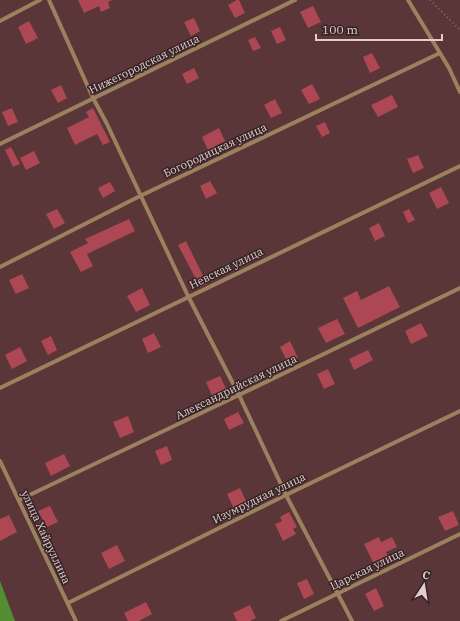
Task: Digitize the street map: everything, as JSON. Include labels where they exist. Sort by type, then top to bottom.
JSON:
[{"type":"street","points":[[0,21],[40,0]]},
{"type":"street","points":[[50,0],[93,98],[107,124],[188,296],[239,395],[286,495],[352,621]]},
{"type":"street","name":"Нижегородская улица","points":[[0,144],[295,0]]},
{"type":"street","points":[[408,0],[449,68],[460,92]]},
{"type":"street","name":"Богородицкая улица","points":[[0,267],[140,196],[440,53]]},
{"type":"street","name":"Невская улица","points":[[0,388],[460,166]]},
{"type":"street","name":"Александрийская улица","points":[[19,500],[460,288]]},
{"type":"street","name":"Изумрудная улица","points":[[68,603],[460,411]]},
{"type":"street","name":"улица Хайруллина","points":[[0,461],[76,621]]},
{"type":"street","name":"Царская улица","points":[[281,621],[460,534]]},
{"type":"path","points":[[430,0],[460,30]]},
{"type":"green space","points":[[0,581],[15,621],[0,621]]},
{"type":"building","points":[[78,0],[112,0],[108,2],[110,8],[101,12],[99,6],[84,13]]},
{"type":"building","points":[[239,0],[245,13],[235,18],[228,5]]},
{"type":"building","points":[[313,6],[321,22],[308,28],[300,12]]},
{"type":"building","points":[[194,18],[200,31],[191,36],[184,22]]},
{"type":"building","points":[[29,21],[38,38],[26,44],[18,27]]},
{"type":"building","points":[[280,27],[286,40],[277,44],[271,31]]},
{"type":"building","points":[[255,37],[261,48],[253,51],[248,40]]},
{"type":"building","points":[[372,53],[380,68],[370,73],[363,57]]},
{"type":"building","points":[[194,68],[199,78],[187,84],[182,74]]},
{"type":"building","points":[[312,84],[320,99],[309,104],[301,90]]},
{"type":"building","points":[[61,85],[67,98],[58,103],[51,90]]},
{"type":"building","points":[[392,95],[398,107],[378,117],[371,105]]},
{"type":"building","points":[[275,99],[282,113],[271,118],[264,105]]},
{"type":"building","points":[[12,108],[18,122],[8,126],[2,112]]},
{"type":"building","points":[[93,108],[110,142],[103,145],[97,134],[75,145],[67,128],[89,117],[86,112]]},
{"type":"building","points":[[325,122],[330,133],[322,137],[316,126]]},
{"type":"building","points":[[219,128],[225,141],[208,150],[202,137]]},
{"type":"building","points":[[11,147],[20,164],[13,167],[5,150]]},
{"type":"building","points":[[34,151],[40,163],[26,170],[20,158]]},
{"type":"building","points":[[418,155],[424,168],[413,173],[407,159]]},
{"type":"building","points":[[210,181],[217,193],[206,199],[200,186]]},
{"type":"building","points":[[110,182],[115,191],[103,198],[98,188]]},
{"type":"building","points":[[441,187],[449,203],[437,209],[429,193]]},
{"type":"building","points":[[57,209],[65,223],[54,229],[46,214]]},
{"type":"building","points":[[409,209],[415,220],[408,223],[403,212]]},
{"type":"building","points":[[129,219],[135,231],[87,254],[93,266],[81,272],[70,252],[88,243],[85,239]]},
{"type":"building","points":[[379,223],[385,236],[375,241],[369,228]]},
{"type":"building","points":[[186,241],[207,284],[200,287],[178,245]]},
{"type":"building","points":[[22,274],[29,288],[16,294],[9,280]]},
{"type":"building","points":[[389,286],[400,307],[358,328],[343,298],[357,291],[361,300]]},
{"type":"building","points":[[142,288],[150,305],[136,312],[127,296]]},
{"type":"building","points":[[337,319],[345,334],[326,343],[318,328]]},
{"type":"building","points":[[421,323],[428,336],[411,344],[405,331]]},
{"type":"building","points":[[154,333],[161,347],[148,353],[142,339]]},
{"type":"building","points":[[51,336],[57,350],[48,355],[41,341]]},
{"type":"building","points":[[290,341],[298,358],[288,363],[280,347]]},
{"type":"building","points":[[20,347],[27,361],[12,369],[5,355]]},
{"type":"building","points":[[368,350],[373,360],[354,370],[349,359]]},
{"type":"building","points":[[328,369],[335,384],[324,389],[317,374]]},
{"type":"building","points":[[220,376],[227,391],[213,398],[206,382]]},
{"type":"building","points":[[238,412],[244,423],[229,430],[224,419]]},
{"type":"building","points":[[128,416],[134,432],[120,438],[113,422]]},
{"type":"building","points":[[167,446],[172,460],[161,465],[155,451]]},
{"type":"building","points":[[64,454],[70,466],[51,476],[45,463]]},
{"type":"building","points":[[240,488],[247,503],[234,509],[227,494]]},
{"type":"building","points":[[50,506],[58,522],[47,527],[38,511]]},
{"type":"building","points":[[453,511],[459,525],[445,531],[438,517]]},
{"type":"building","points":[[289,512],[297,527],[293,529],[296,534],[283,541],[275,524],[282,521],[280,517]]},
{"type":"building","points":[[9,515],[17,532],[0,541],[0,519]]},
{"type":"building","points":[[379,537],[381,542],[392,537],[397,547],[386,552],[388,556],[373,562],[364,544]]},
{"type":"building","points":[[117,545],[125,561],[109,569],[101,553]]},
{"type":"building","points":[[307,579],[314,594],[304,599],[297,583]]},
{"type":"building","points":[[376,588],[384,606],[374,611],[365,594]]},
{"type":"building","points":[[146,602],[152,614],[139,621],[128,621],[124,613]]},
{"type":"building","points":[[250,605],[256,618],[250,621],[237,621],[233,613]]}]
